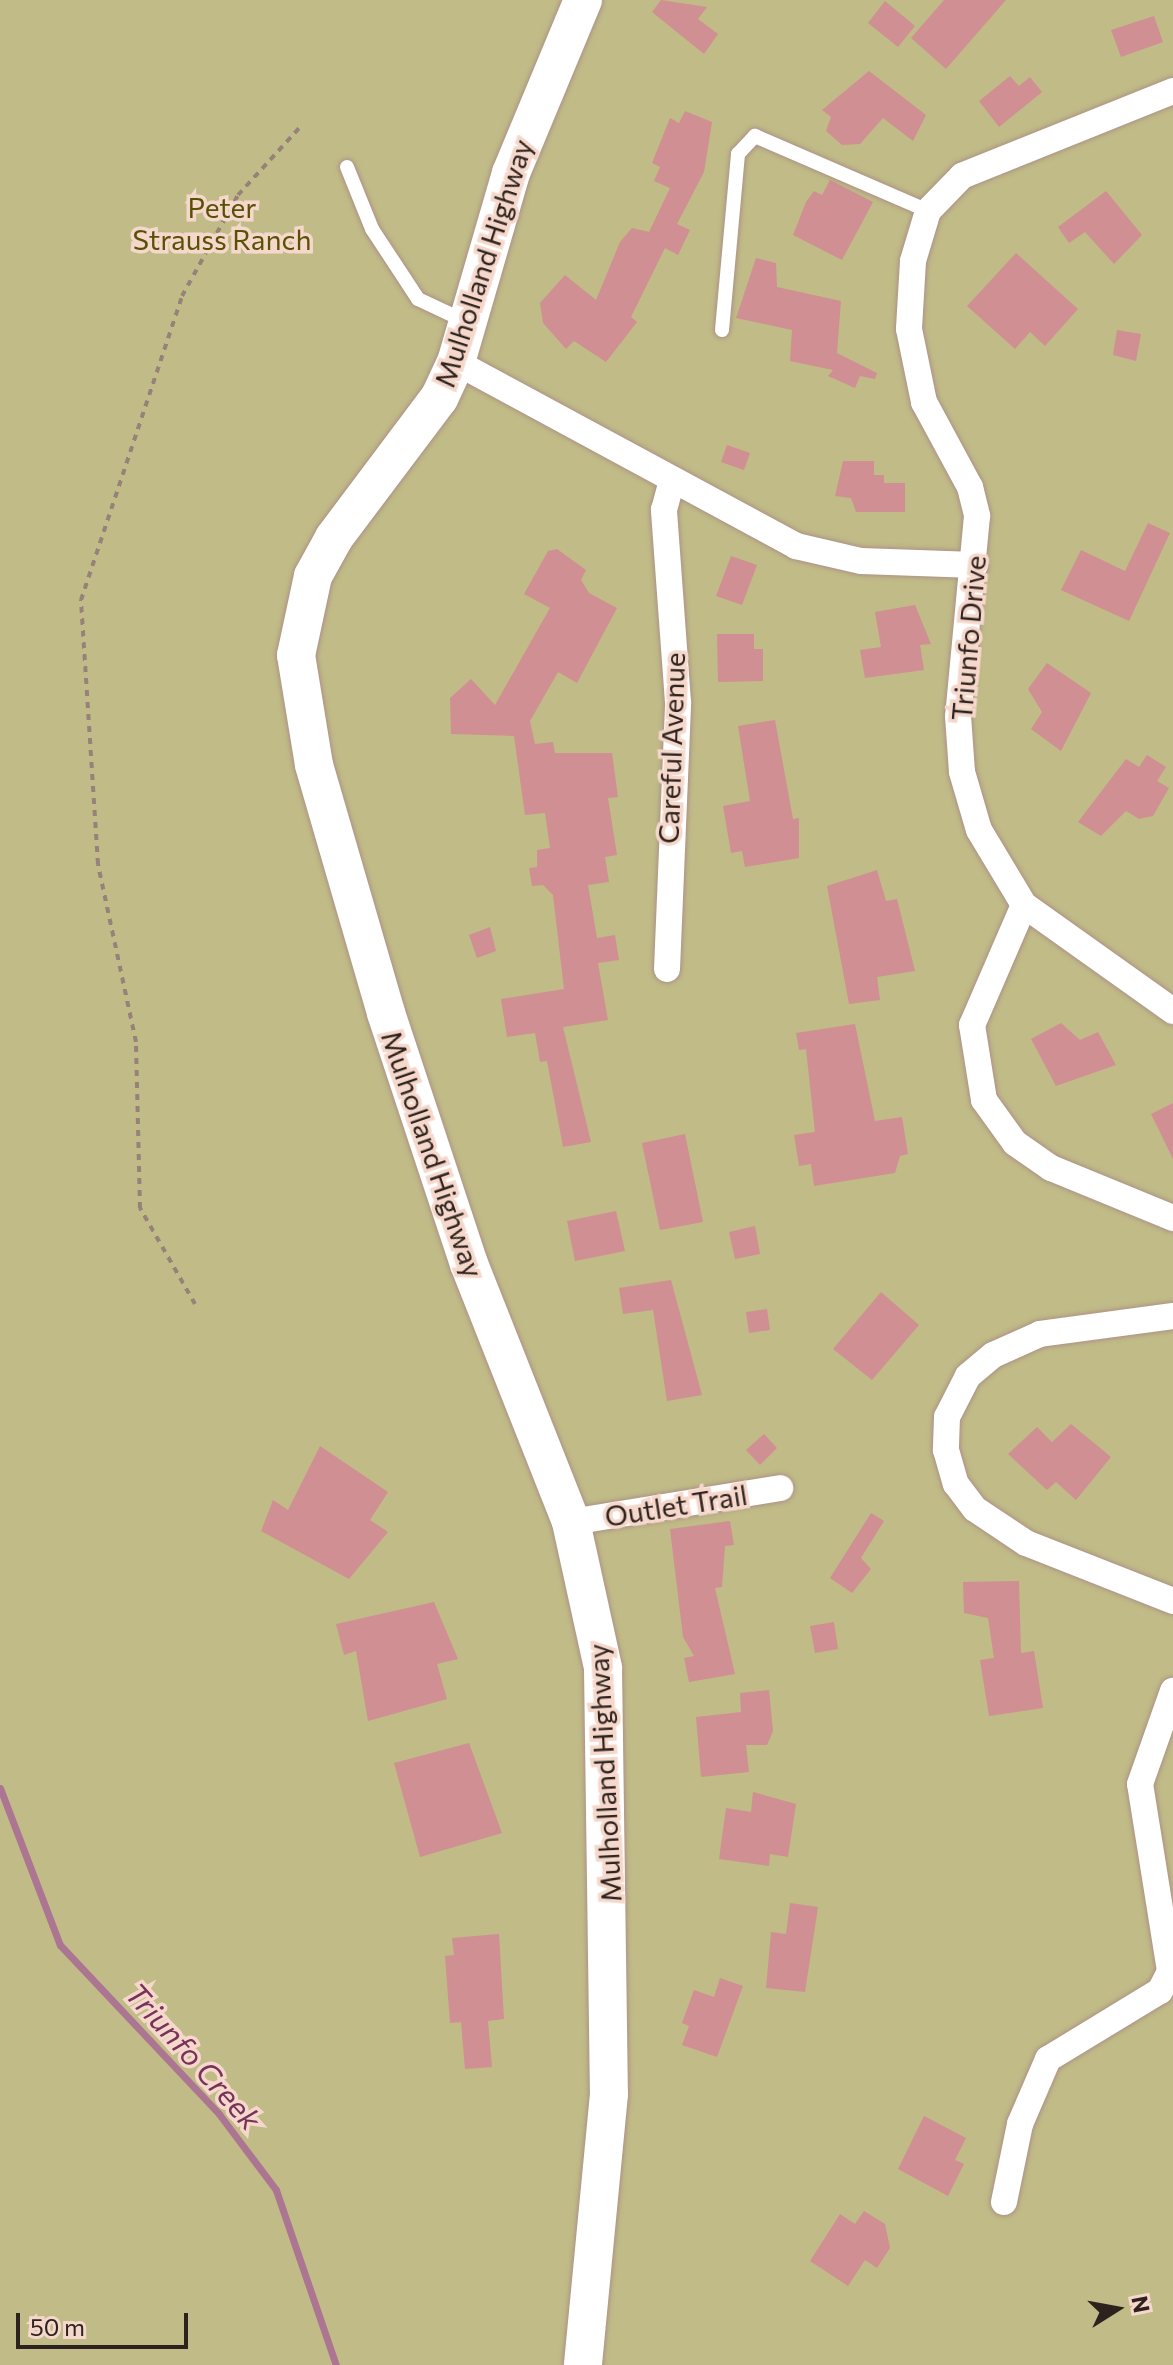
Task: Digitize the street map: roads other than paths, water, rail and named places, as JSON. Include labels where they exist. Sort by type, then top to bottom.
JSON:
[{"type":"main road","name":"Mulholland Highway","points":[[583,0],[511,173],[456,362],[313,576],[296,655],[298,701],[444,1189],[571,1522],[603,1668],[612,1899],[605,2197],[583,2365]]},
{"type":"street","name":"Triunfo Drive","points":[[1024,905],[979,830],[962,772],[958,716],[975,565],[970,487],[924,402],[909,329],[913,261],[928,211],[962,176],[1173,91]]},
{"type":"street","points":[[456,362],[796,546],[861,561],[975,565]]},
{"type":"street","name":"Careful Avenue","points":[[667,969],[678,702],[664,510],[672,481]]},
{"type":"street","points":[[1173,1011],[1024,905],[972,1025],[984,1100],[1015,1143],[1051,1168],[1173,1218]]},
{"type":"street","points":[[1173,1316],[1040,1334],[993,1355],[968,1376],[947,1417],[946,1450],[956,1484],[975,1509],[1014,1534],[1109,1581],[1173,1601]]},
{"type":"street","name":"Outlet Trail","points":[[571,1522],[780,1488]]},
{"type":"street","points":[[1004,2202],[1020,2124],[1048,2059],[1160,1991],[1170,1971],[1140,1784],[1173,1691]]},
{"type":"lane","points":[[722,330],[738,154],[755,136],[928,211]]},
{"type":"lane","points":[[347,167],[372,229],[418,299],[467,322]]},
{"type":"waterway","name":"Triunfo Creek","points":[[0,1788],[60,1945],[219,2114],[276,2190],[336,2365]]},
{"type":"park label","name":"Peter Strauss Ranch","points":[[222,223]]}]
